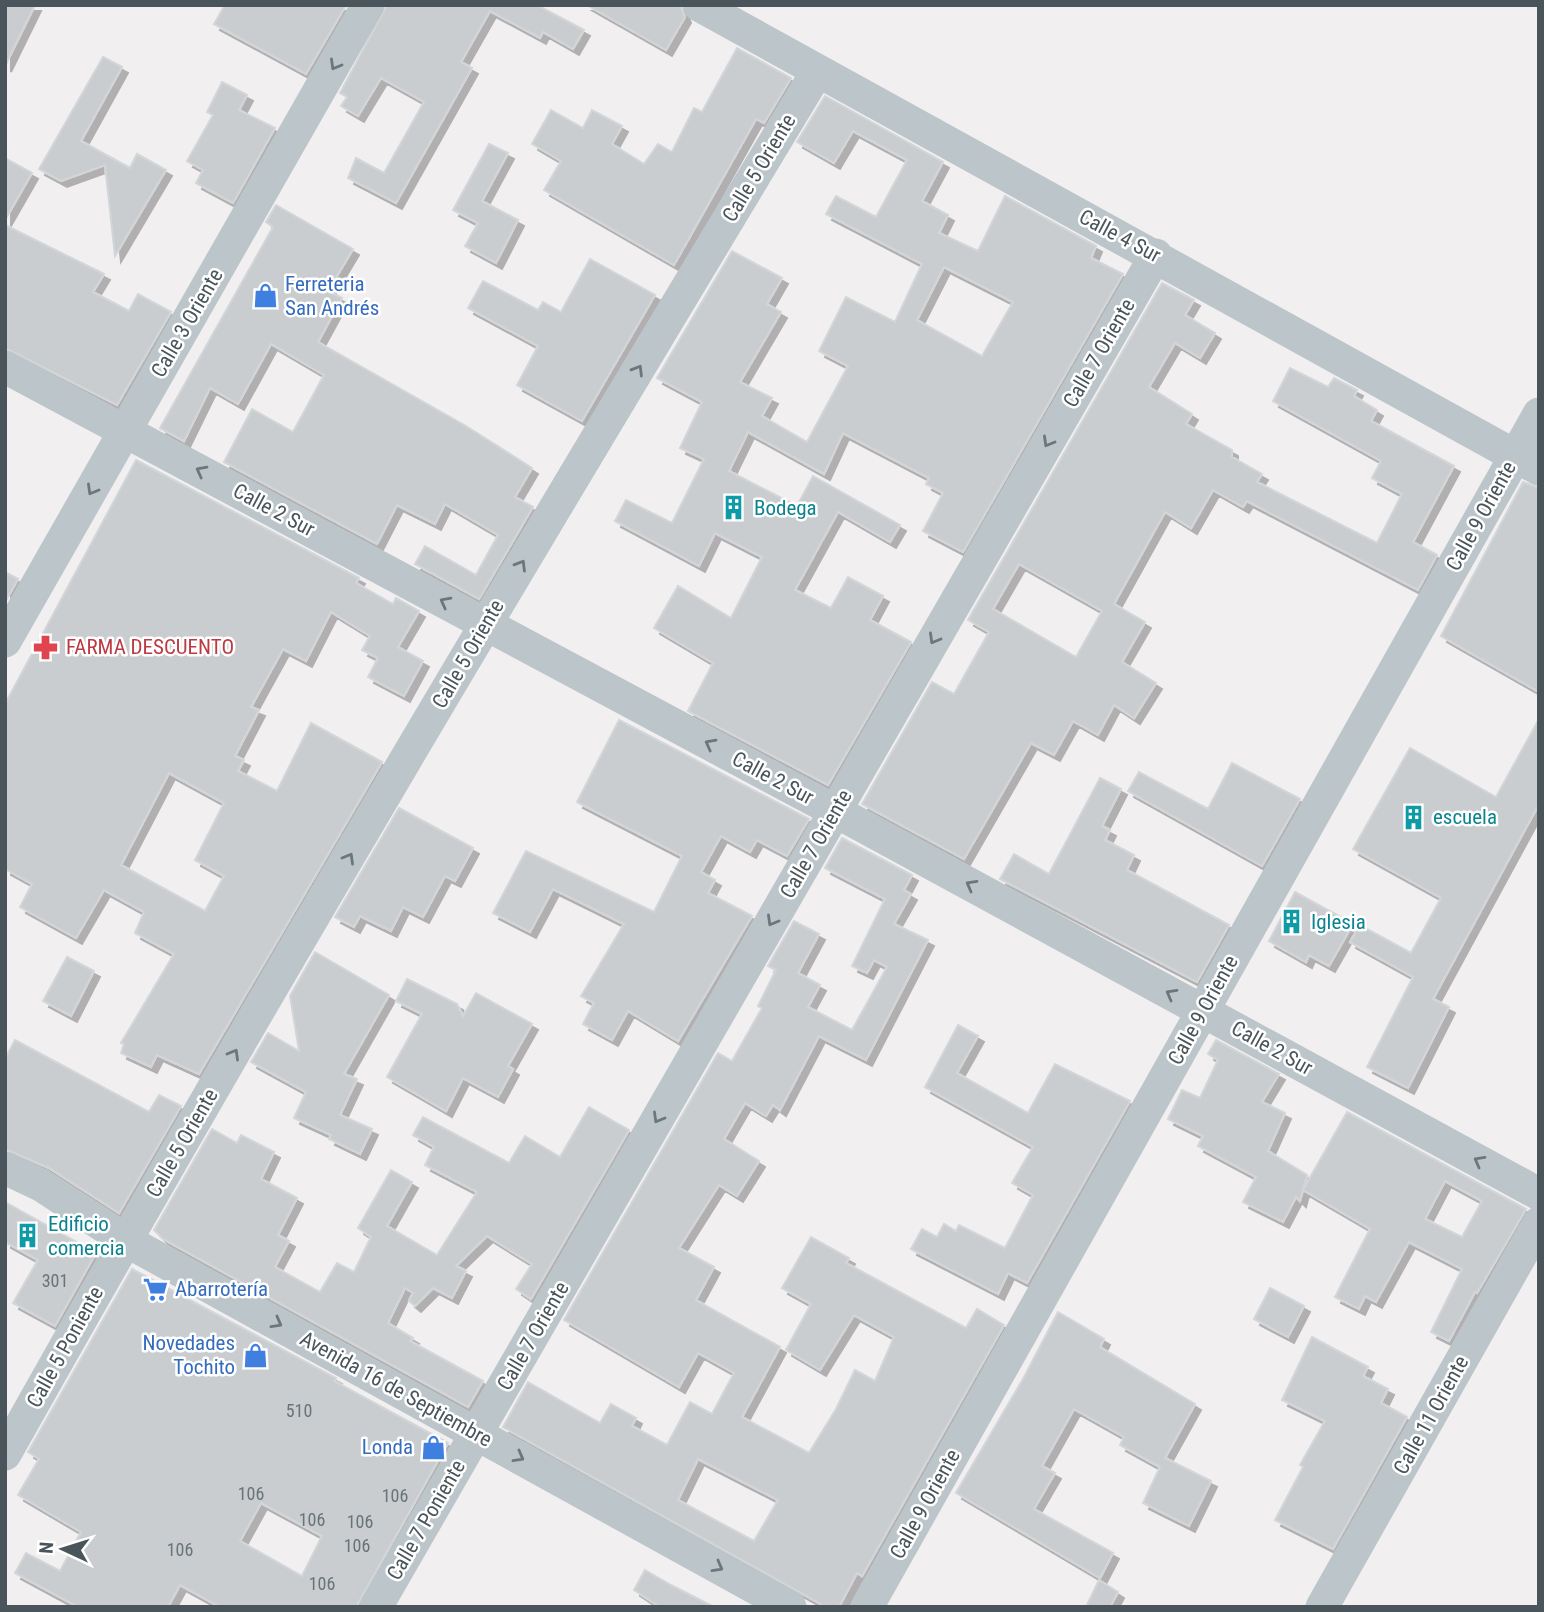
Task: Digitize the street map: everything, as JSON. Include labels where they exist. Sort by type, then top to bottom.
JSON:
[{"type":"street","name":"Calle 3 Oriente","points":[[5,641],[368,5]]},
{"type":"street","name":"Calle 4 Sur","points":[[699,5],[817,72],[1156,255],[1527,463]]},
{"type":"street","name":"Calle 5 Oriente","points":[[125,1240],[486,624],[817,72]]},
{"type":"street","name":"Calle 7 Oriente","points":[[476,1434],[1156,255]]},
{"type":"street","name":"Calle 2 Sur","points":[[5,367],[835,811],[1539,1194]]},
{"type":"street","name":"Calle 9 Oriente","points":[[867,1607],[1203,1011],[1527,463],[1539,414]]},
{"type":"street","name":"Avenida 16 de Septiembre","points":[[5,1168],[41,1185],[125,1240],[790,1607]]},
{"type":"street","name":"Calle 11 Oriente","points":[[1322,1607],[1539,1223]]},
{"type":"street","name":"Calle 5 Poniente","points":[[5,1454],[125,1240]]},
{"type":"street","name":"Calle 7 Poniente","points":[[376,1607],[476,1434]]},
{"type":"building","points":[[5,5],[35,5],[5,66]]},
{"type":"building","points":[[225,5],[346,5],[306,74],[214,24]]},
{"type":"building","points":[[387,5],[537,5],[584,30],[573,49],[543,32],[540,38],[490,11],[461,62],[472,68],[396,203],[348,178],[356,158],[384,173],[424,102],[381,78],[358,116],[341,106],[347,97],[340,93]]},
{"type":"building","points":[[587,5],[680,5],[685,17],[666,50]]},
{"type":"building","points":[[737,48],[791,78],[764,123],[756,119],[674,265],[544,190],[561,161],[532,144],[551,110],[583,128],[592,110],[622,126],[612,144],[644,164],[658,144],[672,152],[694,108],[702,112]]},
{"type":"building","points":[[103,57],[122,67],[81,141],[130,168],[137,154],[166,170],[115,256],[105,165],[61,181],[39,169]]},
{"type":"building","points":[[222,82],[247,95],[239,110],[275,128],[233,203],[196,183],[203,170],[187,161],[213,115],[207,112]]},
{"type":"building","points":[[825,96],[943,162],[922,201],[948,215],[939,233],[978,251],[1005,196],[1096,246],[1091,258],[1123,274],[963,552],[923,531],[943,493],[926,484],[929,478],[843,433],[824,474],[748,432],[729,471],[797,506],[813,476],[900,525],[890,542],[838,512],[795,590],[831,608],[848,577],[883,596],[870,620],[911,642],[828,785],[688,711],[713,663],[654,628],[678,586],[731,618],[762,557],[715,533],[699,566],[615,521],[626,500],[672,523],[704,459],[680,448],[702,402],[657,378],[732,251],[782,278],[767,304],[781,312],[740,382],[772,398],[762,416],[807,442],[848,366],[819,351],[846,297],[895,322],[922,264],[826,214],[836,196],[876,217],[907,160],[853,131],[834,163],[797,142]],"holes":[[[944,267],[1013,302],[982,356],[917,320]]]},
{"type":"building","points":[[489,144],[508,153],[482,201],[518,220],[496,263],[465,246],[478,223],[453,210]]},
{"type":"building","points":[[5,158],[32,173],[5,220]]},
{"type":"building","points":[[276,205],[353,249],[328,291],[342,298],[318,342],[466,426],[532,468],[515,497],[533,507],[479,599],[415,564],[425,546],[476,575],[498,535],[445,504],[435,524],[397,505],[377,544],[224,462],[252,409],[293,432],[324,375],[271,344],[238,404],[210,388],[184,441],[160,428],[273,227],[266,222]]},
{"type":"building","points":[[5,225],[104,274],[93,292],[129,311],[138,294],[171,312],[117,405],[5,348]]},
{"type":"building","points":[[590,259],[655,295],[582,421],[517,385],[538,346],[468,308],[483,281],[538,310],[543,302],[561,312]]},
{"type":"building","points":[[1162,283],[1194,300],[1185,315],[1215,333],[1200,358],[1175,343],[1149,387],[1192,414],[1186,424],[1232,450],[1232,457],[1262,474],[1257,482],[1377,543],[1402,494],[1372,478],[1381,461],[1273,401],[1290,368],[1328,387],[1334,378],[1357,390],[1354,396],[1377,410],[1371,421],[1454,466],[1413,542],[1437,555],[1418,590],[1247,501],[1243,507],[1213,490],[1191,528],[1165,512],[1114,604],[1145,622],[1122,662],[1156,683],[1134,718],[1114,705],[1098,735],[1073,721],[1054,755],[1031,743],[964,859],[862,804],[932,682],[954,694],[989,632],[968,620]],"holes":[[[1019,564],[1102,611],[1076,657],[993,609]]]},
{"type":"building","points":[[136,460],[359,578],[356,583],[393,604],[396,598],[419,611],[398,647],[423,661],[404,696],[368,677],[378,658],[362,650],[370,636],[331,612],[306,661],[283,649],[251,707],[259,710],[235,756],[244,760],[238,771],[277,791],[311,723],[382,762],[199,1074],[157,1055],[151,1067],[121,1053],[124,1044],[121,1043],[174,954],[135,933],[144,912],[104,890],[76,938],[20,907],[32,884],[5,869],[5,704]],"holes":[[[169,773],[224,803],[195,860],[224,876],[205,911],[121,865]]]},
{"type":"building","points":[[1523,482],[1539,488],[1539,692],[1441,636]]},
{"type":"building","points":[[5,572],[18,579],[5,602]]},
{"type":"building","points":[[1539,719],[1539,804],[1433,999],[1449,1007],[1408,1088],[1367,1067],[1413,977],[1350,942],[1360,925],[1411,953],[1441,898],[1353,849],[1410,748],[1496,797]]},
{"type":"building","points":[[619,720],[809,819],[787,856],[757,840],[750,852],[721,836],[701,872],[715,880],[708,893],[752,916],[678,1041],[628,1011],[612,1040],[583,1024],[594,1003],[581,996],[624,924],[553,889],[530,932],[493,913],[526,851],[654,912],[682,856],[577,802]]},
{"type":"building","points":[[1232,763],[1300,799],[1262,866],[1128,791],[1139,772],[1208,809]]},
{"type":"building","points":[[1100,778],[1121,789],[1102,826],[1110,830],[1105,840],[1134,855],[1127,870],[1229,925],[1197,982],[1000,879],[1014,854],[1049,874]]},
{"type":"building","points":[[399,808],[473,848],[455,881],[445,876],[423,917],[403,907],[391,931],[360,916],[354,927],[335,917]]},
{"type":"building","points":[[842,838],[912,875],[904,890],[911,894],[894,924],[928,940],[866,1060],[819,1036],[780,1110],[773,1105],[766,1116],[745,1103],[724,1139],[759,1161],[737,1196],[719,1185],[679,1248],[714,1267],[696,1300],[780,1347],[742,1417],[809,1453],[836,1409],[855,1370],[875,1381],[894,1337],[854,1315],[820,1370],[786,1350],[811,1304],[782,1288],[811,1237],[849,1258],[846,1263],[966,1328],[977,1309],[1004,1325],[862,1576],[857,1573],[839,1607],[826,1607],[503,1427],[528,1382],[600,1423],[611,1404],[636,1418],[632,1426],[667,1445],[690,1402],[712,1414],[734,1373],[698,1353],[679,1387],[564,1320],[718,1053],[732,1061],[762,1008],[758,1006],[776,970],[768,966],[794,921],[819,934],[798,973],[820,985],[808,1007],[852,1030],[887,967],[874,960],[867,973],[852,966],[885,899],[825,868]],"holes":[[[698,1459],[778,1500],[754,1541],[678,1500]]]},
{"type":"building","points":[[1295,892],[1353,924],[1329,966],[1309,955],[1306,962],[1269,941]]},
{"type":"building","points":[[315,952],[389,995],[344,1074],[357,1079],[340,1115],[372,1129],[360,1154],[329,1139],[331,1135],[294,1118],[306,1092],[251,1062],[268,1033],[299,1051],[290,996]]},
{"type":"building","points":[[67,957],[94,971],[71,1016],[43,1001]]},
{"type":"building","points":[[407,979],[457,1004],[463,1016],[476,993],[532,1024],[508,1066],[513,1069],[498,1097],[463,1078],[446,1111],[387,1077],[422,1014],[396,1001]]},
{"type":"building","points":[[958,1025],[978,1036],[957,1073],[1028,1113],[1055,1064],[1130,1101],[1027,1283],[1008,1273],[998,1294],[911,1249],[922,1229],[937,1237],[944,1224],[956,1231],[959,1225],[1005,1248],[1033,1195],[1012,1183],[1033,1147],[925,1087]]},
{"type":"building","points":[[15,1040],[149,1112],[159,1095],[181,1106],[119,1213],[49,1168],[5,1149],[5,1059]]},
{"type":"building","points":[[1216,1040],[1279,1074],[1262,1102],[1285,1113],[1268,1151],[1307,1175],[1300,1201],[1296,1197],[1283,1222],[1243,1202],[1256,1177],[1198,1146],[1203,1136],[1168,1119],[1182,1090],[1200,1098],[1218,1060],[1208,1054]]},
{"type":"building","points":[[589,1107],[629,1130],[531,1299],[516,1289],[532,1264],[487,1236],[456,1266],[466,1271],[452,1298],[433,1288],[415,1306],[409,1301],[413,1293],[405,1288],[388,1323],[413,1338],[410,1341],[483,1381],[468,1407],[163,1239],[154,1230],[212,1129],[237,1143],[241,1135],[274,1152],[261,1179],[297,1198],[278,1235],[289,1241],[275,1267],[320,1292],[337,1263],[354,1272],[371,1237],[358,1228],[391,1170],[412,1182],[387,1226],[437,1255],[477,1192],[425,1165],[434,1147],[413,1135],[423,1117],[509,1163],[525,1136],[560,1157]]},
{"type":"building","points":[[1347,1112],[1526,1209],[1477,1293],[1475,1292],[1449,1341],[1431,1332],[1462,1269],[1409,1242],[1376,1302],[1365,1296],[1359,1309],[1335,1297],[1370,1229],[1303,1190]],"holes":[[[1445,1181],[1482,1201],[1462,1237],[1425,1219]]]},
{"type":"building","points":[[5,1202],[96,1253],[55,1326],[13,1303],[38,1260],[5,1242]]},
{"type":"building","points":[[132,1269],[336,1378],[334,1381],[448,1443],[356,1607],[220,1607],[180,1585],[168,1607],[78,1607],[15,1573],[26,1553],[60,1571],[81,1532],[18,1495],[39,1459],[28,1452]],"holes":[[[261,1503],[322,1536],[302,1576],[240,1541]]]},
{"type":"building","points":[[1270,1288],[1304,1306],[1288,1337],[1254,1319]]},
{"type":"building","points":[[1058,1312],[1104,1339],[1100,1347],[1195,1404],[1165,1458],[1211,1481],[1189,1526],[1143,1503],[1160,1467],[1120,1445],[1124,1437],[1074,1409],[1042,1466],[1055,1473],[1034,1509],[1113,1553],[1100,1578],[956,1493],[1023,1379]]},
{"type":"building","points":[[1312,1337],[1368,1367],[1363,1376],[1388,1389],[1381,1403],[1407,1417],[1333,1549],[1275,1520],[1303,1467],[1300,1465],[1325,1421],[1282,1400]]},
{"type":"building","points":[[645,1570],[714,1607],[660,1607],[634,1590]]},
{"type":"building","points":[[1099,1580],[1118,1592],[1110,1607],[1086,1607]]},
{"type":"place","name":"Ferreteria San Andrés","points":[[265,296]]},
{"type":"place","name":"Bodega","points":[[734,508]]},
{"type":"place","name":"FARMA DESCUENTO","points":[[46,647]]},
{"type":"place","name":"escuela","points":[[1413,817]]},
{"type":"place","name":"Iglesia","points":[[1291,922]]},
{"type":"place","name":"Edificio comercia","points":[[28,1236]]},
{"type":"place","name":"Abarrotería","points":[[155,1289]]},
{"type":"place","name":"Novedades Tochito","points":[[255,1355]]},
{"type":"place","name":"Londa","points":[[433,1447]]}]
